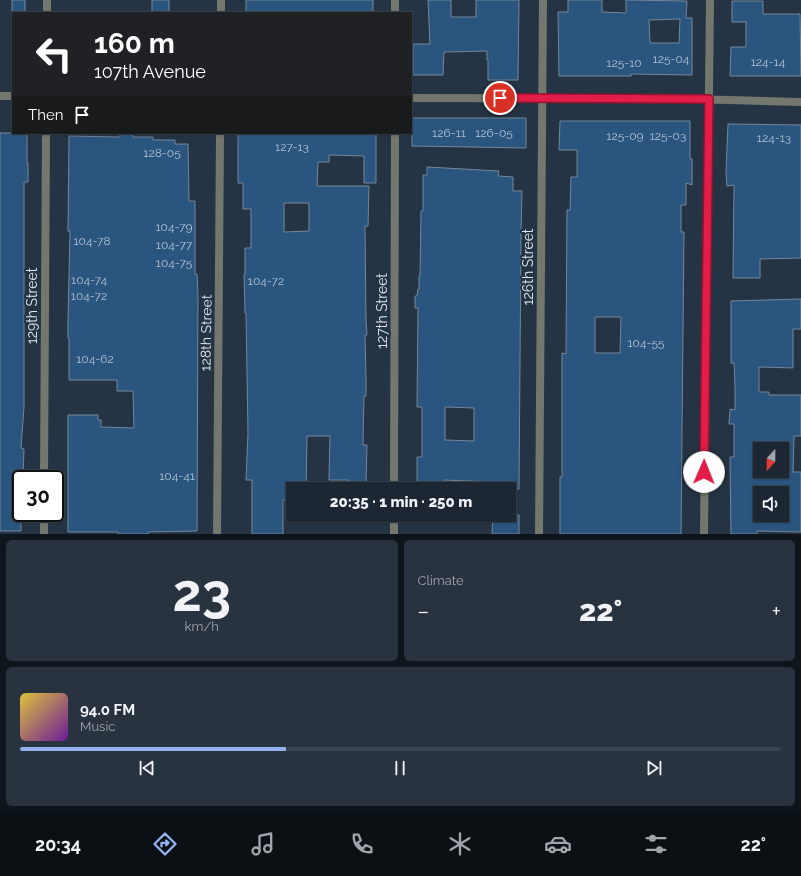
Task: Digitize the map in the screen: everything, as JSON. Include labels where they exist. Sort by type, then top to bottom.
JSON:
[{"type":"street","points":[[47,0],[47,12]]},
{"type":"street","points":[[221,0],[221,12]]},
{"type":"street","points":[[395,0],[395,12]]},
{"type":"street","name":"126th Street","points":[[539,534],[543,0]]},
{"type":"street","points":[[704,534],[710,0]]},
{"type":"street","points":[[0,96],[12,96]]},
{"type":"street","points":[[412,98],[709,99],[801,102]]},
{"type":"street","name":"129th Street","points":[[44,470],[46,134]]},
{"type":"street","name":"128th Street","points":[[217,534],[220,134]]},
{"type":"street","name":"127th Street","points":[[394,482],[395,134]]},
{"type":"street","points":[[44,522],[44,534]]},
{"type":"street","points":[[394,522],[394,534]]},
{"type":"building","points":[[12,0],[25,0],[25,12],[12,12]]},
{"type":"building","points":[[152,0],[169,0],[169,12],[152,12]]},
{"type":"building","points":[[246,0],[373,0],[373,12],[246,12]]},
{"type":"building","points":[[428,0],[451,0],[451,17],[476,17],[476,0],[519,0],[518,80],[488,80],[487,51],[444,52],[443,75],[413,75],[413,44],[430,44]]},
{"type":"building","points":[[568,0],[602,0],[602,12],[626,13],[626,0],[687,1],[686,18],[692,18],[692,75],[631,74],[631,76],[559,76],[558,12],[568,12]],"holes":[[[680,19],[679,43],[650,43],[649,20]]]},
{"type":"building","points":[[732,1],[763,1],[763,14],[800,14],[801,76],[730,76],[731,47],[746,47],[746,22],[732,22]]},
{"type":"building","points":[[412,118],[526,118],[526,148],[412,146]]},
{"type":"building","points":[[560,121],[690,121],[692,185],[686,183],[686,205],[681,205],[681,232],[684,232],[681,534],[560,534],[560,477],[562,477],[562,353],[566,354],[567,210],[570,210],[571,177],[577,177],[577,150],[559,150]],"holes":[[[595,317],[621,317],[620,353],[595,353]]]},
{"type":"building","points":[[728,124],[801,125],[801,258],[760,259],[760,278],[733,278],[734,185],[727,186],[726,172]]},
{"type":"building","points":[[0,133],[27,134],[28,182],[24,182],[24,407],[21,448],[24,449],[23,470],[12,470],[12,522],[21,522],[21,531],[0,531]]},
{"type":"building","points":[[120,134],[133,134],[133,137],[153,137],[153,140],[175,140],[175,144],[188,144],[189,201],[195,201],[195,274],[197,274],[198,293],[197,531],[148,532],[148,534],[118,534],[118,532],[68,532],[68,415],[98,415],[98,420],[101,420],[101,427],[134,428],[133,391],[117,391],[117,380],[69,380],[69,136],[120,137]]},
{"type":"building","points":[[238,134],[376,134],[376,183],[364,183],[364,156],[329,155],[329,162],[318,162],[317,186],[369,186],[368,226],[365,226],[367,335],[365,335],[366,396],[364,396],[363,445],[367,445],[366,482],[329,480],[330,436],[307,436],[306,482],[286,482],[286,500],[283,500],[283,534],[252,534],[252,480],[246,480],[248,434],[244,274],[245,248],[251,248],[251,209],[243,209],[243,183],[238,183]],"holes":[[[284,203],[309,203],[309,231],[284,232]]]},
{"type":"building","points":[[427,167],[499,171],[498,176],[513,177],[513,191],[522,191],[519,489],[516,489],[516,482],[444,480],[444,482],[417,482],[417,457],[422,457],[422,407],[417,407],[418,308],[415,308],[415,296],[417,296],[419,289],[420,276],[423,175],[427,175]],"holes":[[[445,407],[474,408],[474,441],[445,440]]]},
{"type":"building","points":[[801,299],[801,329],[793,329],[793,368],[759,367],[759,392],[769,392],[769,395],[801,395],[801,436],[794,436],[793,472],[801,472],[801,532],[757,531],[757,534],[731,534],[730,457],[734,457],[734,424],[729,424],[730,409],[735,410],[735,386],[734,363],[731,363],[731,301]]},
{"type":"building","points":[[516,515],[519,515],[519,534],[492,534],[493,522],[516,522]]},
{"type":"route","points":[[500,98],[709,99],[704,472]]}]
